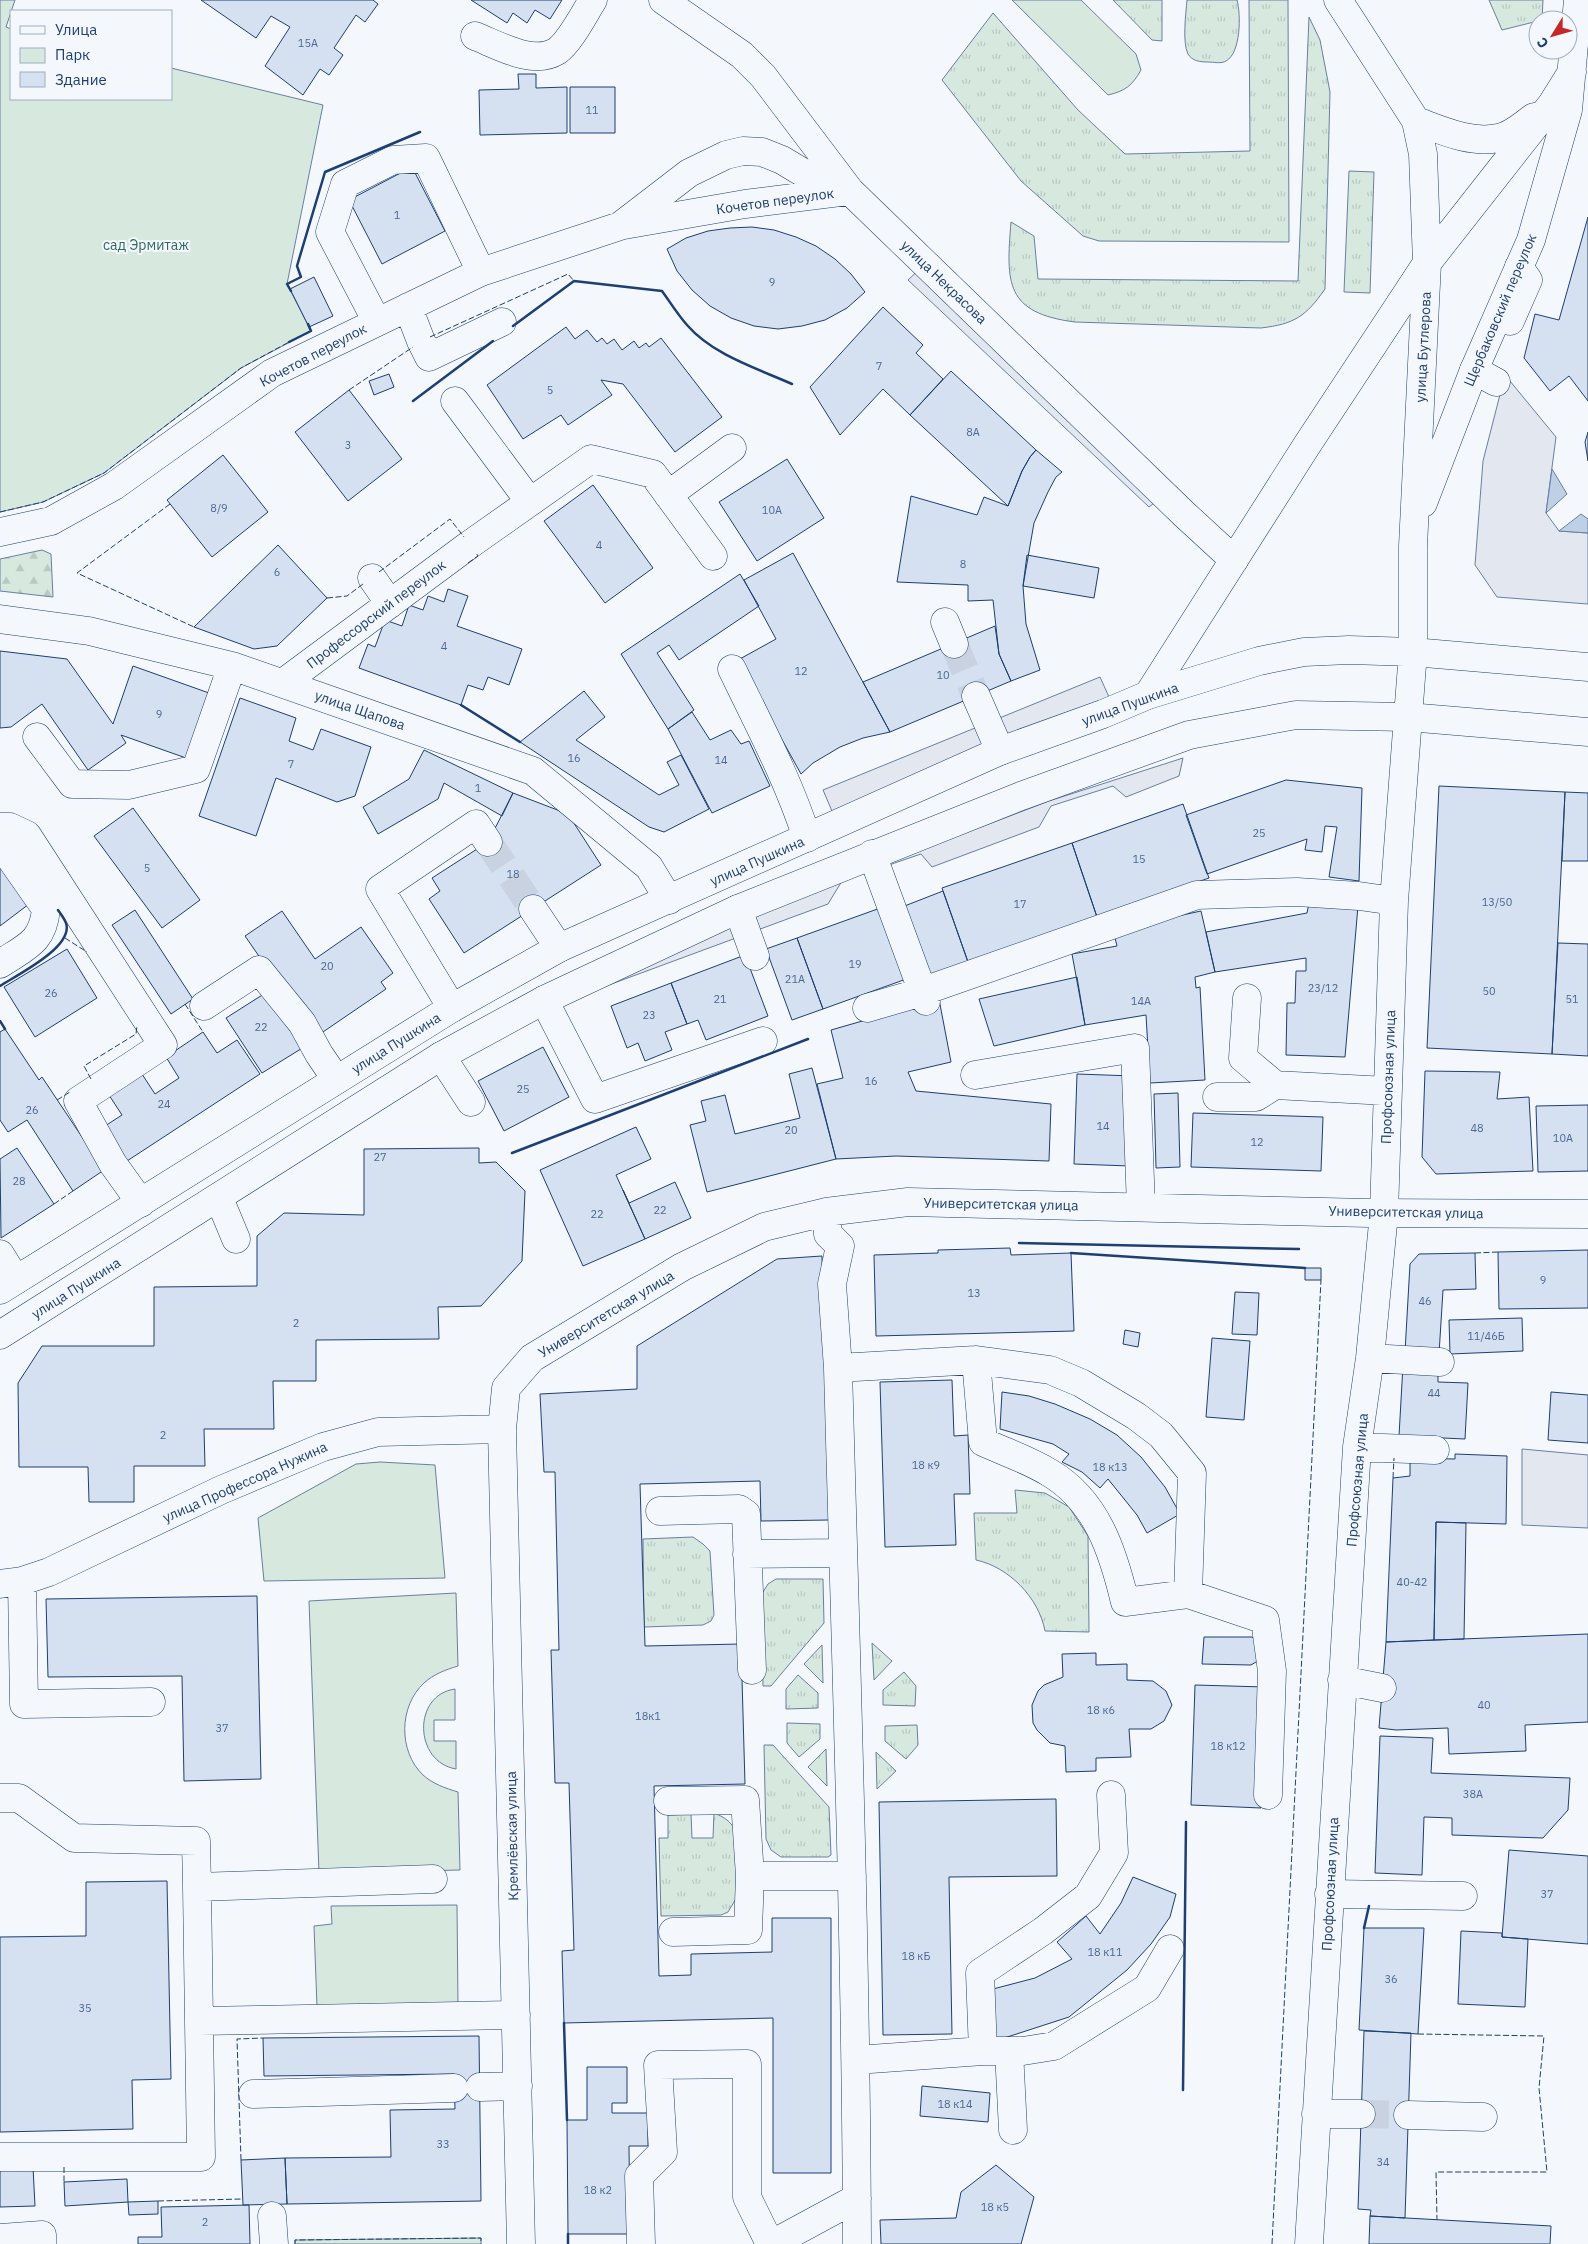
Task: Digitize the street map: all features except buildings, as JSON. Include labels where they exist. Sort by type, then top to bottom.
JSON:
[{"type":"street","points":[[475,36],[521,54],[546,56],[558,51],[566,42],[593,0]]},
{"type":"street","name":"улица Некрасова","points":[[663,0],[742,55],[763,76],[850,191],[1234,560]]},
{"type":"street","name":"улица Бутлерова","points":[[1338,0],[1416,122],[1423,154],[1427,263],[1414,525],[1413,652],[1408,717]]},
{"type":"street","name":"Щербаковский переулок","points":[[1414,525],[1485,376],[1485,345],[1531,240],[1568,110],[1578,0]]},
{"type":"street","points":[[1148,695],[1427,263],[1552,104],[1572,72]]},
{"type":"street","points":[[1416,122],[1461,136],[1500,138],[1520,127],[1552,104]]},
{"type":"street","name":"Кочетов переулок","points":[[620,226],[689,173],[726,155],[743,151],[762,152],[782,160],[802,172],[850,191]]},
{"type":"street","points":[[377,322],[330,232],[345,184],[393,160],[426,158],[481,272]]},
{"type":"street","name":"Кочетов переулок","points":[[0,532],[51,521],[114,486],[272,373],[481,272],[620,226],[745,204],[850,191]]},
{"type":"street","points":[[408,307],[429,357],[502,322]]},
{"type":"street","points":[[455,400],[530,502]]},
{"type":"street","points":[[713,556],[668,495],[732,448]]},
{"type":"street","name":"Профессорский переулок","points":[[284,683],[469,545],[591,458],[652,474],[668,495]]},
{"type":"street","points":[[372,578],[390,604]]},
{"type":"street","name":"улица Щапова","points":[[0,619],[89,631],[232,666],[533,771],[649,867],[669,900]]},
{"type":"street","name":"улица Пушкина","points":[[8,1285],[452,1008],[559,948],[1000,751],[1103,714],[1148,695],[1259,662],[1304,652],[1349,650],[1413,652],[1588,667]]},
{"type":"street","points":[[38,737],[72,784],[129,785],[196,769],[232,666]]},
{"type":"street","points":[[732,669],[788,784],[807,838]]},
{"type":"street","points":[[976,696],[1000,751]]},
{"type":"street","name":"улица Пушкина","points":[[0,1335],[441,1056],[544,1000],[738,909],[1021,796],[1189,735],[1296,715],[1408,717],[1588,732]]},
{"type":"street","name":"Профсоюзная улица","points":[[1309,2244],[1357,1447],[1370,1358],[1384,1213],[1394,902],[1408,717]]},
{"type":"street","points":[[452,1008],[380,889],[476,824],[488,842]]},
{"type":"street","points":[[0,827],[10,827],[26,835],[163,1045],[78,1101],[113,1164],[141,1203]]},
{"type":"street","points":[[0,848],[4,850],[46,909],[44,925],[36,939],[0,964]]},
{"type":"street","points":[[872,854],[924,996]]},
{"type":"street","points":[[867,1008],[924,996],[1197,894],[1298,892],[1359,896],[1394,902]]},
{"type":"street","points":[[533,909],[559,948]]},
{"type":"street","points":[[738,909],[755,956]]},
{"type":"street","points":[[204,1006],[259,970],[302,1023],[319,1054],[336,1079]]},
{"type":"street","points":[[1247,998],[1242,1058],[1275,1085]]},
{"type":"street","points":[[544,1000],[595,1098],[763,1041]]},
{"type":"street","points":[[975,1075],[1135,1048],[1142,1207]]},
{"type":"street","points":[[441,1056],[471,1102]]},
{"type":"street","points":[[1217,1096],[1256,1097],[1275,1085],[1387,1091]]},
{"type":"street","points":[[219,1198],[236,1239]]},
{"type":"street","name":"Университетская улица","points":[[502,1429],[506,1388],[532,1358],[682,1268],[764,1227],[826,1212],[908,1202],[1384,1213],[1588,1214]]},
{"type":"street","points":[[826,1212],[828,1234],[840,1246],[832,1284],[838,1368],[852,1876],[857,2244]]},
{"type":"street","points":[[0,1254],[8,1285]]},
{"type":"street","points":[[1370,1358],[1440,1362]]},
{"type":"street","points":[[838,1368],[976,1360],[1050,1370],[1081,1383],[1113,1401],[1161,1435],[1192,1473],[1188,1594]]},
{"type":"street","points":[[976,1360],[983,1442],[1051,1473],[1072,1491],[1104,1534],[1114,1558],[1125,1602],[1188,1594],[1265,1620],[1272,1670],[1268,1795]]},
{"type":"street","name":"улица Профессора Нужина","points":[[11,1582],[49,1572],[221,1490],[323,1447],[378,1432],[502,1429]]},
{"type":"street","name":"Кремлёвская улица","points":[[502,1429],[521,2244]]},
{"type":"street","points":[[1357,1447],[1435,1450]]},
{"type":"street","points":[[660,1511],[742,1510],[746,1518],[752,1670]]},
{"type":"street","points":[[748,1554],[843,1553]]},
{"type":"street","points":[[11,1582],[24,1704],[151,1702]]},
{"type":"street","points":[[1342,1680],[1382,1688]]},
{"type":"street","points":[[1013,2130],[980,1973],[1043,1931],[1088,1896],[1114,1853],[1111,1795]]},
{"type":"street","points":[[0,1798],[18,1798],[74,1838],[196,1841],[201,2157],[0,2158]]},
{"type":"street","points":[[668,1801],[745,1800],[750,1876],[748,1930],[673,1932]]},
{"type":"street","points":[[750,1876],[852,1876]]},
{"type":"street","points":[[197,1887],[433,1879]]},
{"type":"street","points":[[1329,1894],[1463,1896]]},
{"type":"street","points":[[856,2060],[1054,2046],[1147,1988],[1170,1949]]},
{"type":"street","points":[[199,2021],[516,2015]]},
{"type":"street","points":[[641,2244],[639,2176],[663,2152],[658,2065],[747,2064],[747,2197],[771,2244],[857,2198]]},
{"type":"street","points":[[253,2094],[518,2086]]},
{"type":"street","points":[[1316,2114],[1361,2114]]},
{"type":"street","points":[[1408,2115],[1483,2116]]},
{"type":"street","points":[[272,2216],[274,2244]]},
{"type":"street","points":[[0,2238],[42,2235],[42,2244]]},
{"type":"green space","name":"сад Эрмитаж","points":[[0,0],[15,0],[10,10],[6,27],[10,29],[10,100],[172,100],[172,68],[323,105],[287,284],[311,331],[241,368],[104,473],[43,502],[0,512]]},
{"type":"green space","points":[[1012,0],[1081,0],[1136,54],[1141,70],[1128,87],[1108,95]]},
{"type":"green space","points":[[1113,0],[1162,0],[1162,41],[1152,40]]},
{"type":"green space","points":[[1187,0],[1237,0],[1239,33],[1235,50],[1226,61],[1220,63],[1199,61],[1194,60],[1188,54],[1185,35]]},
{"type":"green space","points":[[1249,0],[1288,0],[1289,242],[1099,241],[1083,236],[1021,181],[942,80],[993,13],[1078,110],[1125,154],[1250,151]]},
{"type":"green space","points":[[1489,0],[1543,0],[1542,10],[1528,10],[1528,24],[1502,30]]},
{"type":"green space","points":[[1309,17],[1320,40],[1330,92],[1325,289],[1312,306],[1291,321],[1261,328],[1075,322],[1052,318],[1035,311],[1023,302],[1015,292],[1011,278],[1009,243],[1011,222],[1034,236],[1038,279],[1298,281]]},
{"type":"green space","points":[[1349,171],[1374,172],[1370,293],[1344,292]]},
{"type":"green space","points":[[42,550],[51,554],[53,597],[0,591],[0,559]]},
{"type":"green space","points":[[380,1462],[435,1465],[445,1578],[264,1581],[258,1518],[356,1464]]},
{"type":"green space","points":[[1015,1490],[1045,1493],[1069,1507],[1088,1536],[1089,1632],[1045,1631],[1036,1607],[1021,1586],[1000,1569],[976,1560],[974,1513],[1017,1513]]},
{"type":"green space","points":[[693,1537],[710,1551],[714,1615],[711,1621],[703,1625],[644,1627],[643,1539]]},
{"type":"green space","points":[[776,1579],[823,1579],[824,1623],[771,1686],[763,1686],[761,1595],[768,1584]]},
{"type":"green space","points":[[456,1593],[458,1666],[432,1677],[424,1683],[410,1704],[406,1716],[405,1729],[409,1754],[423,1775],[435,1783],[458,1792],[460,1870],[319,1873],[309,1601]]},
{"type":"green space","points":[[872,1643],[892,1661],[874,1680]]},
{"type":"green space","points":[[822,1645],[823,1683],[804,1664]]},
{"type":"green space","points":[[904,1672],[916,1686],[915,1706],[883,1705],[883,1690]]},
{"type":"green space","points":[[798,1675],[818,1693],[818,1708],[786,1709],[786,1689]]},
{"type":"green space","points":[[455,1689],[455,1720],[434,1720],[434,1741],[456,1741],[456,1769],[442,1764],[432,1754],[426,1742],[424,1729],[425,1715],[431,1703],[441,1694]]},
{"type":"green space","points":[[787,1723],[820,1724],[820,1739],[799,1757],[787,1743]]},
{"type":"green space","points":[[917,1725],[918,1745],[906,1759],[885,1741],[885,1726]]},
{"type":"green space","points":[[764,1745],[773,1745],[829,1807],[831,1855],[828,1857],[781,1857],[771,1850],[766,1839]]},
{"type":"green space","points":[[826,1749],[827,1786],[808,1767]]},
{"type":"green space","points":[[876,1752],[896,1771],[877,1789]]},
{"type":"green space","points":[[714,1813],[727,1820],[736,1832],[737,1897],[728,1912],[721,1915],[661,1916],[659,1838],[668,1838],[668,1815],[691,1814],[692,1838],[713,1838]]},
{"type":"green space","points":[[457,1905],[458,2006],[317,2007],[314,1926],[332,1924],[331,1906]]},
{"type":"green space","points":[[481,2238],[481,2244],[295,2244],[295,2240]]},
{"type":"shaded area","points":[[925,264],[1164,495],[1149,507],[908,280]]},
{"type":"shaded area","points":[[1505,375],[1556,437],[1546,513],[1559,531],[1588,533],[1588,604],[1497,597],[1475,565],[1483,461]]},
{"type":"shaded area","points":[[1100,677],[1109,697],[832,811],[823,790]]},
{"type":"shaded area","points":[[1183,758],[1179,776],[1126,797],[1113,786],[1051,806],[1039,827],[932,867],[921,854],[842,881],[828,904],[606,986],[600,973],[1049,801]]},
{"type":"shaded area","points":[[1522,1449],[1588,1455],[1588,1528],[1522,1525]]},
{"type":"water","points":[[1552,469],[1567,494],[1546,513]]},
{"type":"water","points":[[1581,514],[1588,519],[1588,533],[1559,531]]},
{"type":"tunnel","points":[[954,644],[976,696]]},
{"type":"tunnel","points":[[488,842],[533,909]]},
{"type":"tunnel","points":[[1361,2114],[1408,2115]]},
{"type":"fence","points":[[430,337],[568,274],[574,281]]},
{"type":"fence","points":[[0,512],[43,502],[104,473],[241,368],[289,342]]},
{"type":"fence","points":[[349,390],[413,347]]},
{"type":"fence","points":[[170,504],[77,573],[194,627]]},
{"type":"fence","points":[[379,572],[450,519],[464,537]]},
{"type":"fence","points":[[468,563],[478,556],[476,553]]},
{"type":"fence","points":[[327,598],[347,596],[363,584]]},
{"type":"fence","points":[[65,938],[87,952]]},
{"type":"fence","points":[[185,1004],[203,1032]]},
{"type":"fence","points":[[91,1079],[84,1066],[136,1034],[137,1025]]},
{"type":"fence","points":[[57,1100],[70,1092]]},
{"type":"fence","points":[[54,1204],[73,1191]]},
{"type":"fence","points":[[1475,1253],[1498,1252]]},
{"type":"fence","points":[[1272,2244],[1321,1280]]},
{"type":"fence","points":[[1393,1478],[1394,1458]]},
{"type":"fence","points":[[1418,2034],[1544,2036],[1539,2088],[1547,2172],[1436,2172],[1437,2220]]},
{"type":"fence","points":[[241,2160],[237,2039],[263,2038]]},
{"type":"fence","points":[[64,2167],[64,2182]]},
{"type":"fence","points":[[158,2201],[243,2199]]},
{"type":"fence","points":[[295,2244],[295,2240],[481,2238],[481,2244]]},
{"type":"wall","points":[[291,291],[287,284],[301,277],[297,266],[325,172],[420,132]]},
{"type":"wall","points":[[513,326],[574,281],[662,291],[687,325],[709,345],[736,360],[792,384]]},
{"type":"wall","points":[[289,342],[311,331],[308,324]]},
{"type":"wall","points":[[413,401],[493,341]]},
{"type":"wall","points":[[461,705],[520,742]]},
{"type":"wall","points":[[0,986],[30,968],[53,951],[61,941],[66,932],[66,923],[58,910]]},
{"type":"wall","points":[[0,1021],[5,1029]]},
{"type":"wall","points":[[512,1153],[808,1039]]},
{"type":"wall","points":[[1019,1243],[1299,1249]]},
{"type":"wall","points":[[1071,1253],[1305,1268]]},
{"type":"wall","points":[[1183,2090],[1186,1822]]},
{"type":"wall","points":[[1364,1928],[1369,1906]]},
{"type":"wall","points":[[564,2023],[567,2120]]},
{"type":"wall","points":[[568,2234],[568,2244]]}]
